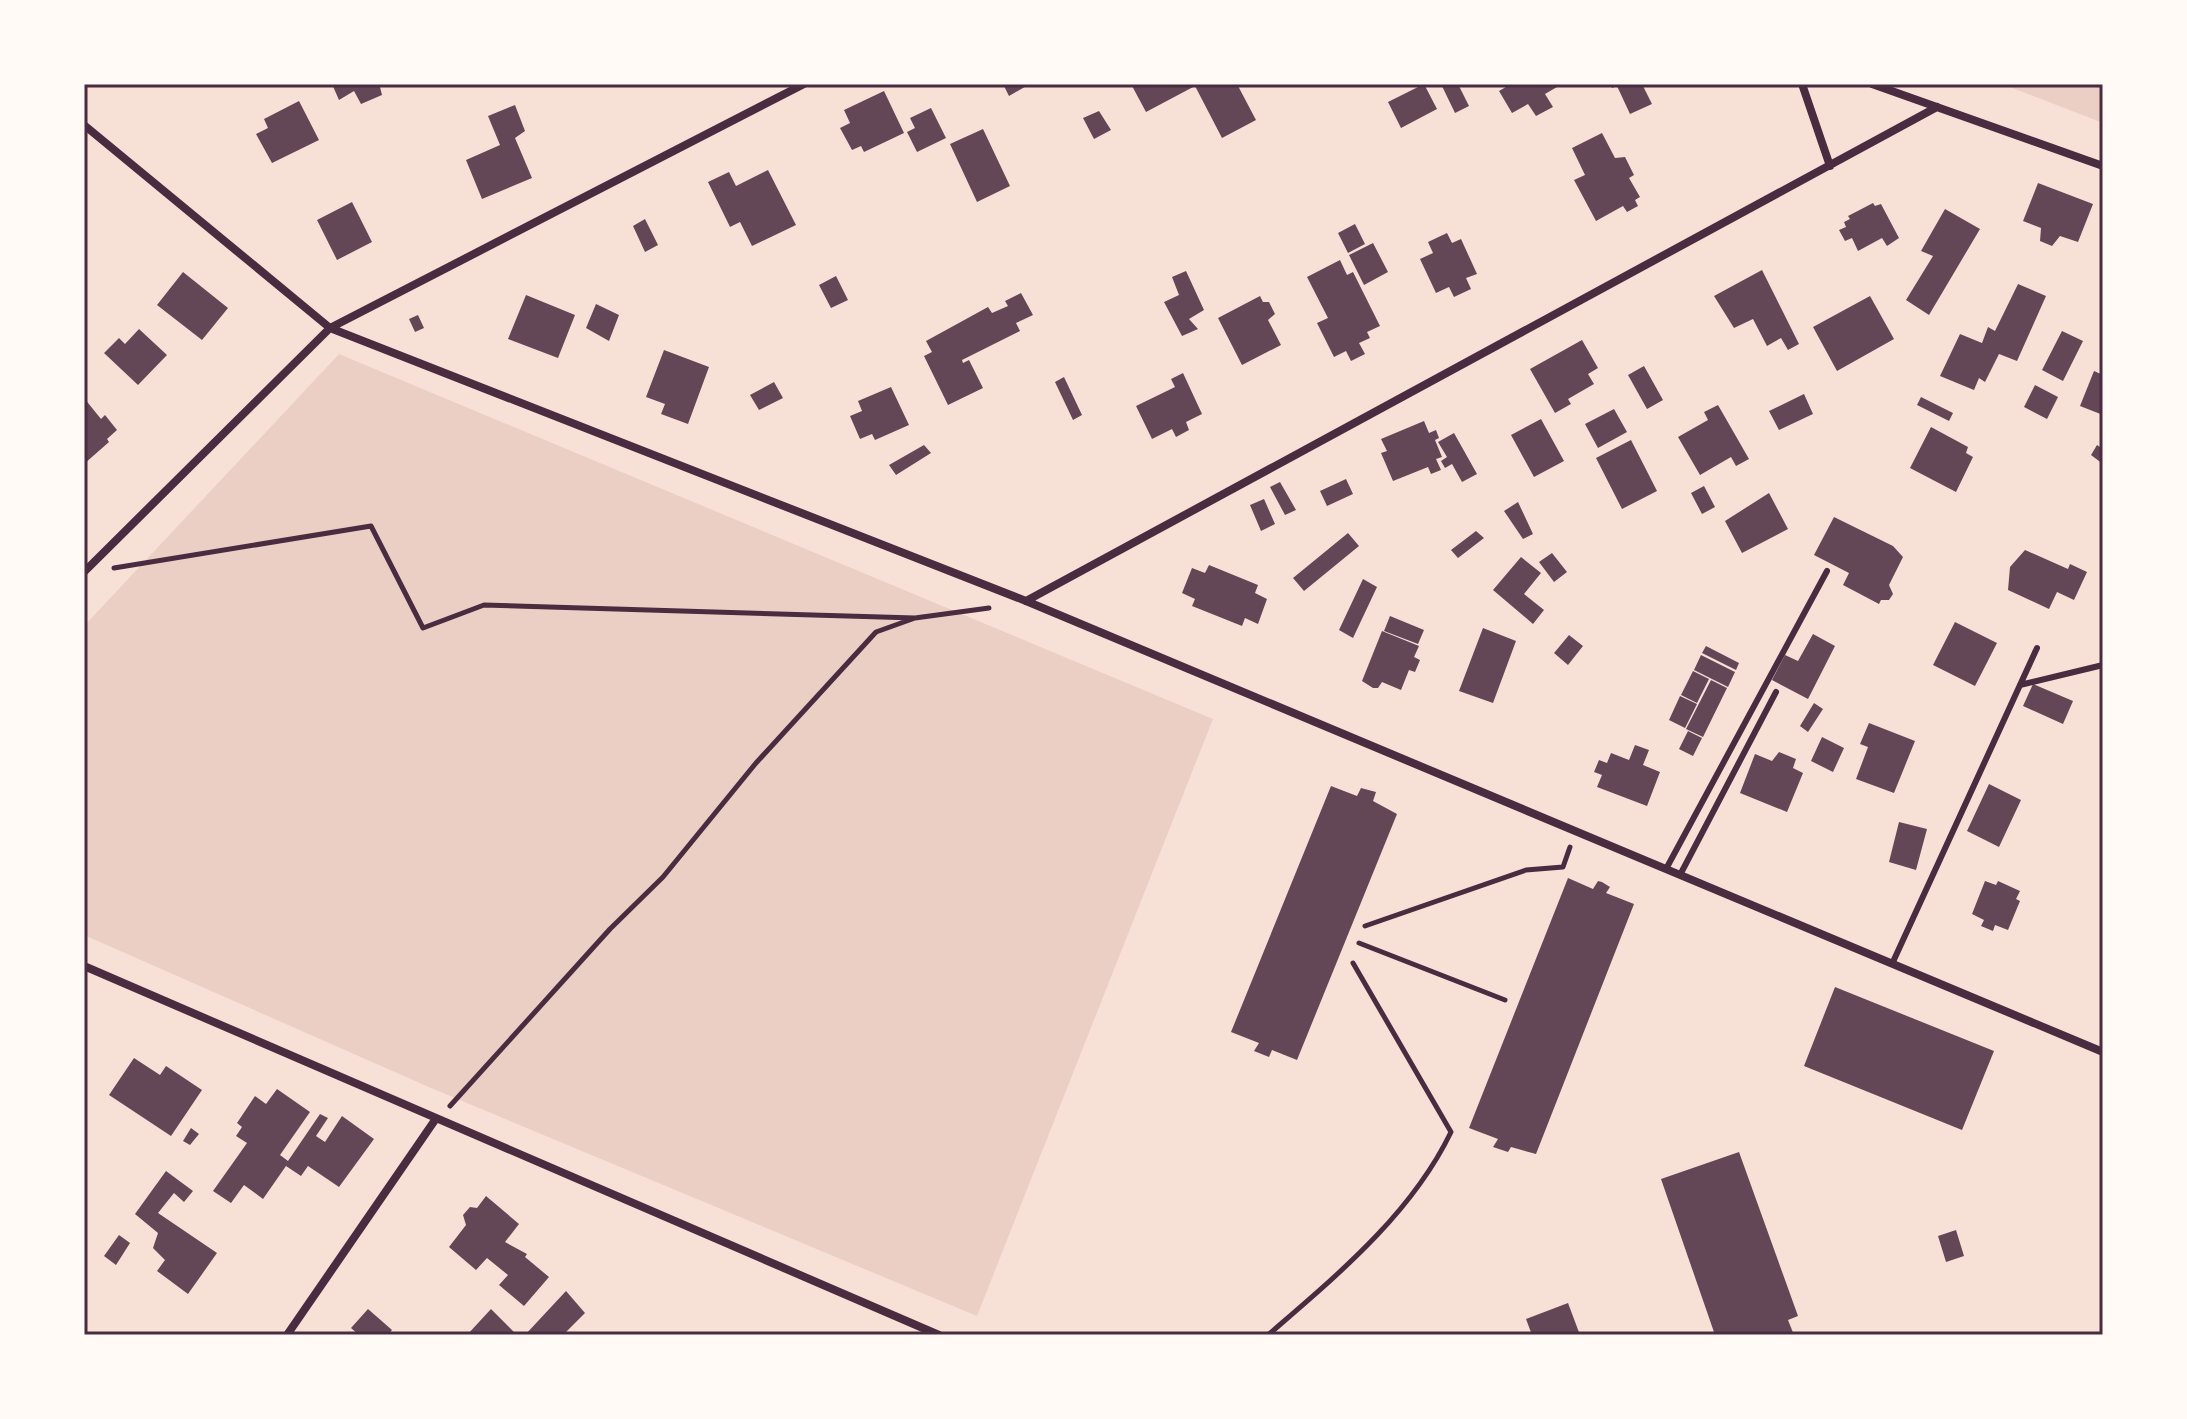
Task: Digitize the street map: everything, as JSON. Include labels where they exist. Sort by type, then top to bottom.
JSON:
[{"type":"street","points":[[84,572],[330,328],[804,84]]},
{"type":"street","points":[[1802,84],[1830,166]]},
{"type":"street","points":[[1872,84],[2103,166]]},
{"type":"street","points":[[1026,601],[1937,107]]},
{"type":"street","points":[[84,125],[330,328],[1026,601],[2103,1052]]},
{"type":"street","points":[[84,966],[939,1335]]},
{"type":"street","points":[[287,1335],[435,1120]]},
{"type":"lane","points":[[1666,869],[1827,571]]},
{"type":"lane","points":[[1892,964],[2037,648]]},
{"type":"lane","points":[[2020,685],[2103,665]]},
{"type":"lane","points":[[1680,875],[1776,692]]},
{"type":"path","points":[[99,570],[371,526],[423,628],[484,605],[915,618],[1026,601]]},
{"type":"path","points":[[435,1120],[610,929],[663,877],[819,690],[876,632],[915,618]]},
{"type":"path","points":[[1365,926],[1526,870],[1563,867],[1577,832]]},
{"type":"path","points":[[1359,943],[1505,1000]]},
{"type":"path","points":[[1268,1335],[1356,1258],[1433,1169],[1451,1132],[1353,963]]},
{"type":"shaded area","points":[[2002,84],[2103,84],[2103,123]]},
{"type":"shaded area","points":[[339,354],[1213,719],[977,1316],[431,1088],[84,935],[84,626]]},
{"type":"building","points":[[332,84],[386,84],[380,87],[382,95],[361,104],[354,91],[339,100]]},
{"type":"building","points":[[1003,84],[1030,84],[1009,96]]},
{"type":"building","points":[[1131,84],[1237,84],[1256,120],[1222,138],[1195,86],[1146,112]]},
{"type":"building","points":[[1424,84],[1437,109],[1401,128],[1388,102]]},
{"type":"building","points":[[1441,84],[1458,84],[1469,106],[1455,113]]},
{"type":"building","points":[[1511,84],[1555,84],[1557,87],[1545,94],[1553,107],[1536,116],[1528,104],[1512,113],[1499,91]]},
{"type":"building","points":[[1610,84],[1642,84],[1652,104],[1630,114],[1617,86],[1612,88]]},
{"type":"building","points":[[884,91],[904,133],[864,152],[861,146],[852,150],[840,128],[850,123],[844,110]]},
{"type":"building","points":[[299,101],[319,140],[272,163],[256,134],[268,128],[264,119]]},
{"type":"building","points":[[515,105],[525,131],[515,138],[532,178],[482,199],[466,160],[500,145],[488,116]]},
{"type":"building","points":[[931,108],[946,138],[917,152],[907,132],[915,128],[910,118]]},
{"type":"building","points":[[1099,111],[1111,130],[1094,139],[1083,118]]},
{"type":"building","points":[[983,129],[1010,186],[977,202],[950,144]]},
{"type":"building","points":[[1602,133],[1615,158],[1625,157],[1634,175],[1629,178],[1640,197],[1635,200],[1638,206],[1627,212],[1623,206],[1596,221],[1574,180],[1585,175],[1572,148]]},
{"type":"building","points":[[768,170],[796,225],[752,246],[740,222],[730,227],[708,182],[729,172],[736,186]]},
{"type":"building","points":[[2038,183],[2093,204],[2078,242],[2060,236],[2052,246],[2040,241],[2041,228],[2023,221]]},
{"type":"building","points":[[352,202],[372,242],[337,260],[317,220]]},
{"type":"building","points":[[1873,203],[1875,206],[1881,204],[1899,238],[1887,246],[1882,238],[1858,251],[1852,238],[1845,241],[1839,230],[1846,227],[1844,222],[1850,219],[1848,216]]},
{"type":"building","points":[[1945,209],[1980,229],[1929,315],[1906,300],[1933,256],[1921,251]]},
{"type":"building","points":[[645,219],[658,245],[645,252],[633,226]]},
{"type":"building","points":[[1355,224],[1365,244],[1348,253],[1338,233]]},
{"type":"building","points":[[1447,233],[1452,243],[1461,239],[1477,274],[1466,278],[1471,289],[1454,297],[1449,287],[1436,293],[1420,259],[1433,253],[1428,242]]},
{"type":"building","points":[[1373,243],[1388,272],[1364,285],[1349,255]]},
{"type":"building","points":[[1340,260],[1347,275],[1353,272],[1380,326],[1367,332],[1370,338],[1359,343],[1365,354],[1351,361],[1346,351],[1334,357],[1317,323],[1328,318],[1307,277]]},
{"type":"building","points":[[1762,270],[1799,344],[1788,350],[1781,338],[1767,346],[1753,319],[1734,328],[1714,296]]},
{"type":"building","points":[[1186,271],[1204,310],[1189,319],[1198,329],[1182,336],[1164,302],[1179,295],[1172,277]]},
{"type":"building","points":[[183,272],[228,308],[202,340],[157,305]]},
{"type":"building","points":[[836,276],[848,300],[831,308],[819,285]]},
{"type":"building","points":[[2018,284],[2046,296],[2017,361],[1999,354],[1985,382],[1979,378],[1974,390],[1940,376],[1960,334],[1982,343],[1988,327],[1995,331]]},
{"type":"building","points":[[1021,293],[1033,315],[1016,323],[1020,331],[962,360],[963,363],[969,360],[983,388],[948,405],[924,356],[932,352],[926,341],[988,307],[992,313],[1008,306],[1005,301]]},
{"type":"building","points":[[526,295],[575,315],[558,358],[508,339]]},
{"type":"building","points":[[1260,296],[1263,302],[1269,302],[1275,314],[1268,320],[1281,345],[1242,365],[1218,318]]},
{"type":"building","points":[[1870,296],[1894,339],[1837,371],[1813,327]]},
{"type":"building","points":[[596,304],[619,315],[609,341],[586,328]]},
{"type":"building","points":[[418,315],[424,328],[415,332],[409,319]]},
{"type":"building","points":[[139,329],[167,355],[138,385],[104,353],[119,338],[125,344]]},
{"type":"building","points":[[2062,331],[2083,341],[2063,381],[2042,370]]},
{"type":"building","points":[[1582,340],[1598,368],[1588,374],[1594,384],[1568,399],[1571,404],[1555,413],[1530,369]]},
{"type":"building","points":[[664,350],[709,367],[688,424],[661,414],[665,404],[646,397]]},
{"type":"building","points":[[1644,366],[1663,400],[1647,409],[1628,375]]},
{"type":"building","points":[[2094,371],[2103,375],[2103,415],[2080,406]]},
{"type":"building","points":[[1183,373],[1202,414],[1186,422],[1189,430],[1176,437],[1172,429],[1152,439],[1136,406],[1175,387],[1171,379]]},
{"type":"building","points":[[1064,377],[1082,415],[1073,420],[1055,382]]},
{"type":"building","points":[[774,382],[783,398],[759,410],[750,395]]},
{"type":"building","points":[[2035,385],[2058,397],[2047,419],[2024,407]]},
{"type":"building","points":[[891,387],[909,425],[875,440],[872,434],[860,439],[850,416],[862,411],[858,401]]},
{"type":"building","points":[[1804,394],[1813,414],[1779,430],[1769,411]]},
{"type":"building","points":[[1921,397],[1953,413],[1949,421],[1917,405]]},
{"type":"building","points":[[84,398],[101,419],[105,415],[117,430],[107,439],[109,442],[84,464]]},
{"type":"building","points":[[1718,405],[1749,459],[1736,466],[1731,457],[1700,475],[1678,437],[1708,420],[1704,412]]},
{"type":"building","points":[[1614,409],[1627,432],[1598,448],[1585,424]]},
{"type":"building","points":[[1541,419],[1564,461],[1534,477],[1511,435]]},
{"type":"building","points":[[1424,421],[1429,433],[1436,430],[1439,438],[1435,440],[1442,457],[1436,459],[1441,470],[1431,474],[1428,467],[1393,481],[1381,453],[1387,451],[1381,439]]},
{"type":"building","points":[[1931,427],[1968,447],[1966,453],[1973,457],[1956,492],[1910,468]]},
{"type":"building","points":[[1454,433],[1477,474],[1462,482],[1452,464],[1445,468],[1441,461],[1447,457],[1438,442]]},
{"type":"building","points":[[1631,440],[1657,491],[1622,509],[1596,458]]},
{"type":"building","points":[[924,445],[931,453],[896,475],[889,465]]},
{"type":"building","points":[[2097,445],[2103,449],[2103,464],[2091,455]]},
{"type":"building","points":[[1346,479],[1353,494],[1327,506],[1320,491]]},
{"type":"building","points":[[1280,482],[1296,510],[1285,515],[1270,487]]},
{"type":"building","points":[[1704,486],[1715,507],[1702,514],[1691,493]]},
{"type":"building","points":[[1769,493],[1788,529],[1742,553],[1725,521]]},
{"type":"building","points":[[1264,499],[1275,524],[1261,531],[1250,505]]},
{"type":"building","points":[[1518,502],[1533,534],[1523,539],[1504,511]]},
{"type":"building","points":[[1834,517],[1893,546],[1903,557],[1889,585],[1893,594],[1889,600],[1881,600],[1879,604],[1843,585],[1849,573],[1814,555]]},
{"type":"building","points":[[1476,531],[1484,538],[1458,558],[1451,550]]},
{"type":"building","points":[[1348,533],[1359,546],[1304,591],[1293,578]]},
{"type":"building","points":[[2025,550],[2068,569],[2070,564],[2087,572],[2074,600],[2057,592],[2049,609],[2008,590],[2010,567]]},
{"type":"building","points":[[1552,553],[1567,572],[1554,582],[1539,562]]},
{"type":"building","points":[[1521,557],[1541,573],[1524,594],[1544,610],[1533,624],[1493,590]]},
{"type":"building","points":[[1209,565],[1258,585],[1255,593],[1267,599],[1258,624],[1245,618],[1242,626],[1192,606],[1195,599],[1182,593],[1192,568],[1205,573]]},
{"type":"building","points":[[1363,579],[1377,587],[1353,638],[1339,630]]},
{"type":"building","points":[[1390,616],[1424,630],[1418,644],[1384,631]]},
{"type":"building","points":[[1955,622],[1997,643],[1975,686],[1933,665]]},
{"type":"building","points":[[1483,628],[1516,641],[1493,703],[1459,691]]},
{"type":"building","points":[[1382,631],[1419,646],[1414,657],[1420,660],[1415,672],[1409,670],[1401,690],[1382,682],[1378,688],[1373,688],[1362,681]]},
{"type":"building","points":[[1813,634],[1835,646],[1808,699],[1772,680],[1785,655],[1798,661]]},
{"type":"building","points":[[1569,635],[1583,646],[1568,665],[1554,653]]},
{"type":"building","points":[[1706,646],[1739,663],[1736,670],[1702,653]]},
{"type":"building","points":[[1701,655],[1735,672],[1728,687],[1694,670]]},
{"type":"building","points":[[1693,671],[1709,679],[1697,703],[1681,695]]},
{"type":"building","points":[[1711,680],[1727,688],[1703,737],[1686,729]]},
{"type":"building","points":[[2033,684],[2073,701],[2063,724],[2023,706]]},
{"type":"building","points":[[1680,696],[1697,704],[1685,728],[1669,720]]},
{"type":"building","points":[[1814,703],[1823,709],[1808,732],[1800,726]]},
{"type":"building","points":[[1869,723],[1915,741],[1894,793],[1856,779],[1868,747],[1860,744]]},
{"type":"building","points":[[1688,731],[1702,738],[1693,756],[1679,749]]},
{"type":"building","points":[[1822,737],[1844,748],[1833,772],[1811,761]]},
{"type":"building","points":[[1635,745],[1649,750],[1643,765],[1660,772],[1647,806],[1597,787],[1602,775],[1594,772],[1599,760],[1607,763],[1611,753],[1629,760]]},
{"type":"building","points":[[1779,752],[1796,759],[1793,768],[1803,773],[1787,812],[1740,793],[1755,754],[1772,761]]},
{"type":"building","points":[[1989,784],[2021,800],[1999,847],[1967,831]]},
{"type":"building","points":[[1331,786],[1357,796],[1361,788],[1376,792],[1373,801],[1397,814],[1297,1060],[1272,1050],[1269,1057],[1254,1051],[1259,1043],[1231,1032]]},
{"type":"building","points":[[1899,822],[1927,829],[1916,870],[1889,862]]},
{"type":"building","points":[[1568,878],[1593,889],[1598,881],[1602,882],[1610,887],[1606,893],[1634,904],[1536,1154],[1511,1147],[1508,1152],[1493,1147],[1498,1139],[1469,1128]]},
{"type":"building","points":[[1985,881],[1996,885],[1998,881],[2020,891],[2016,899],[2020,901],[2008,930],[1995,925],[1993,931],[1981,926],[1984,920],[1972,914]]},
{"type":"building","points":[[1835,987],[1994,1051],[1962,1130],[1804,1066]]},
{"type":"building","points":[[134,1058],[160,1075],[166,1066],[202,1090],[171,1136],[109,1095]]},
{"type":"building","points":[[277,1089],[310,1112],[280,1155],[288,1161],[320,1114],[328,1118],[316,1136],[325,1142],[342,1116],[374,1139],[339,1187],[308,1166],[301,1176],[286,1166],[263,1199],[244,1185],[231,1203],[213,1191],[247,1143],[236,1136],[242,1127],[237,1123],[255,1096],[266,1104]]},
{"type":"building","points":[[191,1128],[199,1134],[190,1145],[183,1141]]},
{"type":"building","points":[[1739,1152],[1798,1316],[1788,1320],[1794,1335],[1715,1335],[1661,1179]]},
{"type":"building","points":[[166,1171],[193,1191],[184,1202],[174,1193],[158,1213],[217,1253],[188,1294],[157,1271],[165,1260],[153,1248],[158,1233],[135,1214]]},
{"type":"building","points":[[486,1196],[519,1224],[505,1242],[527,1254],[525,1257],[549,1277],[524,1306],[499,1285],[508,1275],[487,1258],[476,1270],[449,1247],[466,1225],[463,1215],[470,1207],[477,1208]]},
{"type":"building","points":[[1956,1230],[1964,1256],[1946,1262],[1938,1236]]},
{"type":"building","points":[[119,1235],[130,1243],[116,1265],[104,1256]]},
{"type":"building","points":[[566,1291],[585,1313],[563,1335],[525,1335]]},
{"type":"building","points":[[1568,1303],[1580,1335],[1532,1335],[1526,1319]]},
{"type":"building","points":[[368,1309],[392,1330],[388,1335],[359,1335],[351,1328]]},
{"type":"building","points":[[491,1309],[517,1335],[467,1335]]}]
